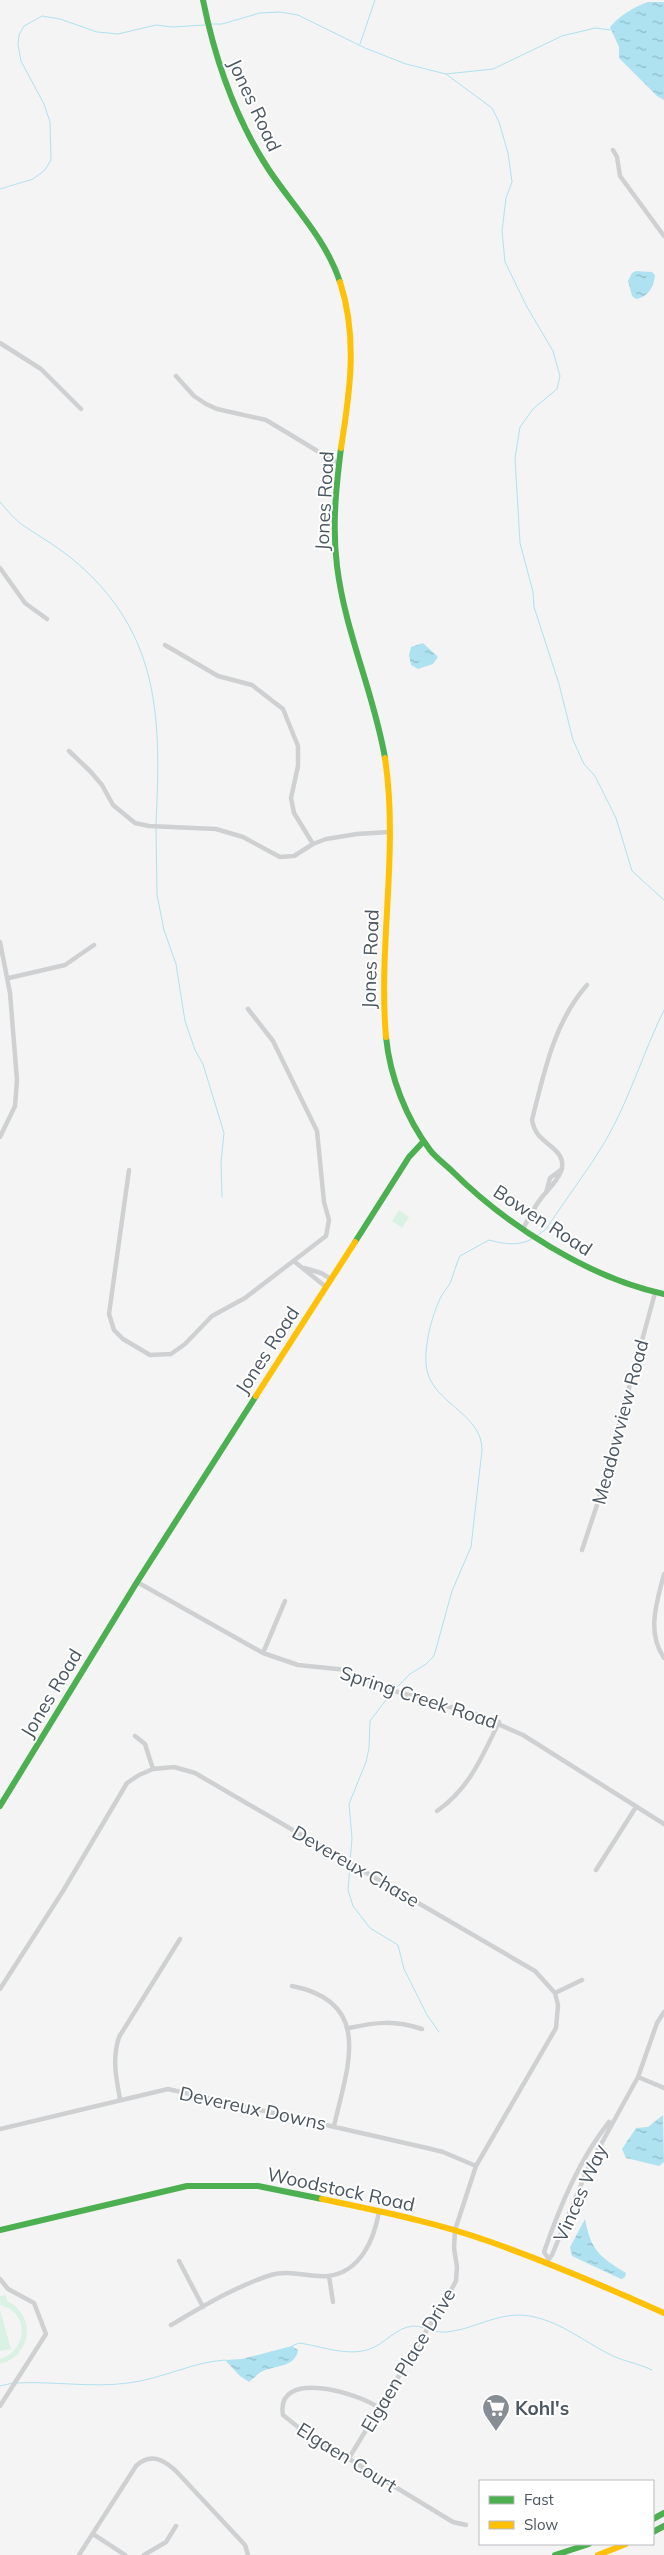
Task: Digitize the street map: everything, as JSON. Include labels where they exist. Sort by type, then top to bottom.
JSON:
[{"type":"street","name":"Jones Road","points":[[0,1806],[137,1582],[409,1157],[423,1142],[398,1095],[385,1042],[383,1013],[389,832],[388,776],[378,716],[345,605],[335,557],[334,522],[352,351],[350,322],[345,294],[337,271],[324,245],[271,173],[250,137],[225,81],[212,42],[203,0]]},
{"type":"street","points":[[613,150],[618,157],[620,176],[664,236]]},
{"type":"street","points":[[0,343],[41,369],[81,409]]},
{"type":"street","points":[[176,376],[206,404],[223,411],[266,420],[340,464]]},
{"type":"street","points":[[0,568],[18,596],[31,609],[47,619]]},
{"type":"street","points":[[165,645],[218,676],[252,685],[283,709],[298,746],[298,766],[292,798],[294,813],[313,844]]},
{"type":"street","points":[[69,751],[96,778],[113,806],[135,822],[149,826],[216,829],[243,837],[280,856],[294,856],[313,844],[357,834],[389,832]]},
{"type":"street","points":[[0,942],[9,978],[17,1095],[11,1116],[0,1137]]},
{"type":"street","points":[[9,978],[65,965],[94,945]]},
{"type":"street","points":[[524,1227],[546,1193],[555,1185],[562,1169],[562,1161],[558,1152],[539,1138],[534,1130],[532,1120],[552,1044],[572,1004],[587,985]]},
{"type":"street","points":[[129,1170],[109,1314],[111,1323],[119,1335],[144,1352],[162,1356],[179,1350],[212,1316],[245,1298],[322,1241],[328,1231],[319,1139],[273,1041],[248,1008]]},
{"type":"street","name":"Bowen Road","points":[[423,1142],[458,1181],[524,1227],[601,1274],[627,1286],[664,1294]]},
{"type":"street","points":[[546,1193],[550,1178],[562,1169]]},
{"type":"street","points":[[295,1262],[326,1287]]},
{"type":"street","points":[[304,1268],[321,1273],[331,1279]]},
{"type":"street","name":"Meadowview Road","points":[[582,1550],[597,1505],[655,1293]]},
{"type":"street","points":[[664,1574],[654,1624],[656,1640],[664,1658]]},
{"type":"street","name":"Spring Creek Road","points":[[137,1582],[262,1653],[298,1665],[347,1670],[384,1688],[499,1722],[523,1735],[664,1824]]},
{"type":"street","points":[[262,1653],[286,1601]]},
{"type":"street","points":[[437,1811],[455,1797],[470,1780],[499,1722]]},
{"type":"street","points":[[134,1736],[145,1744],[153,1769]]},
{"type":"street","name":"Devereux Chase","points":[[0,1989],[63,1891],[128,1784],[139,1774],[153,1769],[174,1767],[195,1772],[536,1971],[555,1993]]},
{"type":"street","points":[[596,1870],[636,1807]]},
{"type":"street","points":[[120,2099],[114,2068],[115,2050],[119,2037],[180,1939]]},
{"type":"street","points":[[455,2230],[476,2166],[550,2042],[558,2018],[555,1993],[582,1980]]},
{"type":"street","points":[[292,1986],[315,1993],[330,2002],[339,2011],[348,2028],[349,2060],[334,2126]]},
{"type":"street","name":"Vinces Way","points":[[615,2115],[597,2138],[578,2170],[544,2252],[547,2260],[552,2254],[588,2168],[615,2115],[638,2077],[657,2022],[664,2012]]},
{"type":"street","points":[[348,2028],[377,2022],[408,2025],[422,2029]]},
{"type":"street","points":[[638,2077],[664,2088]]},
{"type":"street","name":"Devereux Downs","points":[[0,2129],[168,2089],[443,2152],[476,2166]]},
{"type":"street","name":"Woodstock Road","points":[[0,2230],[174,2188],[223,2183],[270,2187],[455,2230],[547,2260],[664,2313]]},
{"type":"street","points":[[171,2325],[255,2280],[274,2274],[329,2276],[346,2269],[366,2252],[376,2228],[380,2212]]},
{"type":"street","name":"Elgaen Place Drive","points":[[348,2458],[456,2281],[455,2230]]},
{"type":"street","points":[[179,2261],[203,2307]]},
{"type":"street","points":[[329,2276],[333,2302]]},
{"type":"street","points":[[0,2279],[8,2289],[34,2303],[46,2334],[0,2406]]},
{"type":"street","name":"Elgaen Court","points":[[379,2408],[350,2393],[308,2388],[295,2388],[283,2399],[283,2414],[289,2421],[453,2522],[466,2524]]},
{"type":"street","points":[[79,2555],[136,2466],[144,2460],[154,2458],[163,2461],[176,2471],[245,2545],[248,2555]]},
{"type":"street","points":[[144,2555],[166,2542],[176,2526]]},
{"type":"street","points":[[93,2534],[125,2555]]},
{"type":"street","points":[[555,2555],[586,2545]]},
{"type":"street","points":[[598,2555],[623,2545]]},
{"type":"green space","points":[[399,1210],[409,1217],[402,1228],[392,1221]]},
{"type":"green space","points":[[6,2295],[7,2301],[17,2307],[23,2316],[27,2335],[19,2353],[11,2360],[0,2364],[0,2359],[16,2348],[22,2331],[17,2315],[10,2309],[0,2305],[0,2296]]},
{"type":"green space","points":[[0,2310],[11,2349],[0,2351]]},
{"type":"water","points":[[648,2],[664,2],[664,100],[657,96],[619,58],[619,47],[610,27],[628,12]]},
{"type":"water","points":[[636,271],[652,272],[655,275],[650,291],[636,299],[632,296],[628,281],[632,273]]},
{"type":"water","points":[[423,643],[438,657],[433,664],[418,669],[411,665],[409,655],[411,647]]},
{"type":"water","points":[[663,2115],[664,2162],[659,2166],[626,2158],[622,2149],[636,2128],[648,2127]]},
{"type":"water","points":[[585,2219],[590,2239],[598,2252],[626,2273],[625,2277],[621,2279],[572,2256],[570,2247]]},
{"type":"water","points":[[292,2346],[298,2350],[293,2360],[261,2372],[249,2382],[240,2376],[225,2360],[242,2359]]},
{"type":"waterway","points":[[360,44],[375,0]]},
{"type":"waterway","points":[[211,24],[222,24],[260,13],[280,12],[298,15],[365,48],[406,64],[446,74],[493,69],[562,36],[595,28],[611,30]]},
{"type":"waterway","points":[[0,189],[33,179],[45,170],[51,160],[50,122],[44,104],[21,61],[18,45],[19,35],[24,26],[42,16],[60,19],[97,32],[118,34],[156,25],[172,27],[205,25]]},
{"type":"waterway","points":[[446,74],[492,108],[499,122],[508,153],[512,182],[506,198],[502,231],[505,262],[527,307],[553,351],[560,376],[557,389],[533,409],[520,427],[515,458],[520,543],[533,592],[534,607],[559,684],[573,740],[584,764],[595,776],[616,818],[632,871],[664,900]]},
{"type":"waterway","points":[[0,502],[21,524],[77,563],[105,591],[125,620],[140,650],[150,682],[155,715],[158,750],[156,824]]},
{"type":"waterway","points":[[156,828],[157,895],[164,930],[176,964],[185,1021],[195,1050],[203,1064],[224,1133],[221,1162],[222,1197]]},
{"type":"waterway","points":[[538,1235],[546,1229],[615,1124],[664,1010]]},
{"type":"waterway","points":[[395,1689],[410,1674],[426,1664],[434,1656],[452,1591],[471,1547],[482,1450],[480,1438],[475,1428],[442,1396],[429,1377],[426,1358],[428,1335],[434,1313],[451,1281],[460,1256],[489,1240],[518,1243],[535,1237]]},
{"type":"waterway","points":[[350,1862],[352,1838],[349,1804],[366,1762],[369,1748],[370,1721],[392,1692]]},
{"type":"waterway","points":[[350,1866],[348,1890],[353,1906],[370,1928],[398,1945],[404,1969],[427,2015],[439,2032]]},
{"type":"waterway","points":[[292,2346],[299,2343],[334,2350],[361,2351],[375,2347],[396,2332],[407,2327],[417,2326],[446,2332],[500,2317],[522,2315],[554,2323],[612,2356],[652,2370]]},
{"type":"waterway","points":[[17,2383],[100,2385],[128,2383],[213,2361],[225,2360]]},
{"type":"waterway","points":[[0,2386],[13,2383]]},
{"type":"traffic: fast","points":[[203,0],[220,66],[246,130],[269,170],[318,237],[334,266],[340,282]]},
{"type":"traffic: fast","points":[[341,448],[336,492],[337,566],[346,615],[374,710],[385,758]]},
{"type":"traffic: fast","points":[[386,1037],[391,1067],[400,1096],[421,1138],[438,1158],[497,1211],[550,1247],[607,1276],[664,1294]]},
{"type":"traffic: fast","points":[[355,1242],[409,1157],[423,1142]]},
{"type":"traffic: fast","points":[[0,1806],[137,1582],[256,1396]]},
{"type":"traffic: fast","points":[[0,2230],[187,2186],[258,2186],[322,2199]]},
{"type":"traffic: fast","points":[[654,2518],[664,2513]]},
{"type":"traffic: fast","points":[[654,2531],[664,2526]]},
{"type":"traffic: fast","points":[[555,2555],[586,2545]]},
{"type":"traffic: slow","points":[[340,282],[346,303],[351,344],[351,365],[341,448]]},
{"type":"traffic: slow","points":[[385,758],[390,828],[384,968],[386,1037]]},
{"type":"traffic: slow","points":[[256,1396],[355,1242]]},
{"type":"traffic: slow","points":[[322,2199],[406,2217],[468,2234],[555,2266],[664,2313]]},
{"type":"traffic: slow","points":[[598,2555],[623,2545]]},
{"type":"place","name":"Kohl's","points":[[496,2432]]}]
